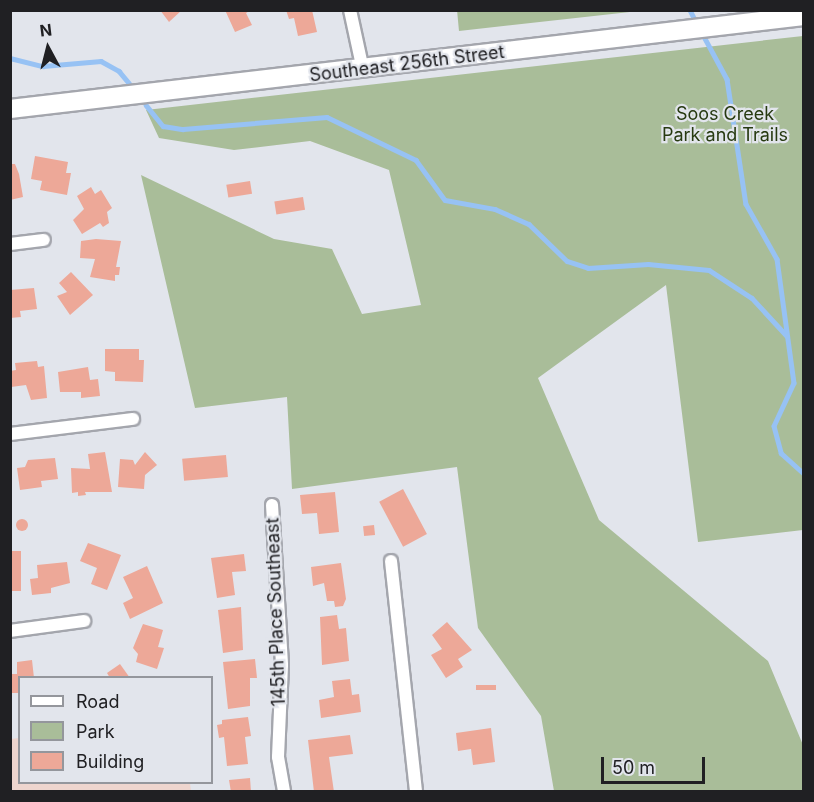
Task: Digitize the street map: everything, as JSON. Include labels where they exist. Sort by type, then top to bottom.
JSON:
[{"type":"main road","name":"Southeast 256th Street","points":[[10,109],[363,70],[804,16]]},
{"type":"street","points":[[350,10],[363,70]]},
{"type":"street","points":[[10,244],[44,240]]},
{"type":"street","points":[[10,434],[134,419]]},
{"type":"street","name":"145th Place Southeast","points":[[272,505],[282,665],[278,757],[284,792]]},
{"type":"street","points":[[391,561],[416,792]]},
{"type":"street","points":[[10,630],[84,621]]},
{"type":"shaded area","points":[[18,738],[18,784],[190,784],[191,791],[11,791],[11,739]]},
{"type":"green space","points":[[457,10],[639,10],[639,11],[459,31]]},
{"type":"green space","name":"Soos Creek Park and Trails","points":[[803,36],[803,530],[698,542],[666,285],[538,378],[599,520],[768,661],[803,745],[803,791],[554,791],[541,716],[478,628],[457,467],[292,489],[287,397],[195,408],[141,175],[274,239],[332,249],[362,314],[421,305],[389,170],[310,141],[234,150],[159,138],[146,110]]},
{"type":"building","points":[[160,10],[182,10],[169,22]]},
{"type":"building","points":[[225,10],[251,10],[246,13],[252,25],[235,32]]},
{"type":"building","points":[[286,10],[312,10],[317,32],[298,36],[294,18],[289,19]]},
{"type":"building","points":[[35,156],[68,162],[66,173],[71,173],[67,195],[40,190],[42,181],[31,179]]},
{"type":"building","points":[[10,164],[15,164],[19,174],[23,197],[10,200]]},
{"type":"building","points":[[250,181],[252,194],[228,198],[226,185]]},
{"type":"building","points":[[91,187],[95,194],[101,190],[112,208],[107,212],[109,223],[103,227],[100,223],[82,234],[73,220],[84,209],[77,196]]},
{"type":"building","points":[[303,197],[305,210],[276,214],[274,202]]},
{"type":"building","points":[[96,239],[121,241],[116,267],[120,267],[119,275],[115,275],[115,281],[90,277],[95,259],[80,258],[81,241]]},
{"type":"building","points":[[71,272],[93,295],[70,315],[57,296],[67,292],[59,283]]},
{"type":"building","points":[[34,288],[37,309],[20,311],[21,317],[10,318],[10,290]]},
{"type":"building","points":[[105,349],[139,349],[139,360],[144,360],[143,382],[115,381],[115,372],[105,371]]},
{"type":"building","points":[[37,361],[38,367],[44,366],[47,398],[31,400],[26,385],[11,387],[10,371],[16,370],[15,363]]},
{"type":"building","points":[[88,367],[90,380],[98,379],[100,396],[81,398],[81,392],[60,392],[58,372]]},
{"type":"building","points":[[105,452],[112,492],[85,492],[86,495],[78,496],[78,492],[72,493],[71,468],[90,469],[88,454]]},
{"type":"building","points":[[145,452],[157,465],[145,475],[144,489],[118,487],[120,459],[133,460],[135,465]]},
{"type":"building","points":[[226,455],[228,477],[184,481],[182,459]]},
{"type":"building","points":[[55,458],[58,479],[41,481],[42,487],[20,490],[17,468],[25,467],[28,460]]},
{"type":"building","points":[[403,489],[427,534],[403,547],[379,502]]},
{"type":"building","points":[[335,492],[339,532],[319,534],[317,513],[302,514],[300,495]]},
{"type":"building","points":[[22,519],[28,525],[22,531],[16,525]]},
{"type":"building","points":[[374,525],[375,535],[364,536],[363,526]]},
{"type":"building","points":[[88,543],[121,555],[107,590],[91,584],[97,568],[80,561]]},
{"type":"building","points":[[10,551],[21,551],[21,591],[10,591]]},
{"type":"building","points":[[244,554],[246,571],[232,572],[235,595],[217,598],[211,558]]},
{"type":"building","points":[[67,562],[70,583],[51,588],[51,593],[32,595],[30,579],[38,578],[37,565]]},
{"type":"building","points":[[341,563],[346,599],[343,606],[335,607],[334,601],[327,601],[324,583],[313,586],[311,567]]},
{"type":"building","points":[[147,566],[163,603],[130,619],[123,603],[133,598],[123,577]]},
{"type":"building","points":[[241,607],[243,650],[223,653],[218,610]]},
{"type":"building","points":[[337,615],[339,629],[346,628],[349,661],[322,665],[320,617]]},
{"type":"building","points":[[447,622],[472,650],[458,659],[463,667],[446,678],[431,655],[442,649],[432,635]]},
{"type":"building","points":[[143,624],[163,630],[158,647],[164,648],[157,669],[136,662],[138,654],[133,648]]},
{"type":"building","points":[[255,659],[257,678],[250,678],[250,706],[228,709],[223,662]]},
{"type":"building","points":[[32,660],[34,676],[18,676],[18,693],[10,693],[10,674],[17,674],[17,662]]},
{"type":"building","points":[[120,664],[129,676],[109,676],[107,673]]},
{"type":"building","points":[[350,679],[352,695],[359,694],[361,712],[321,718],[319,700],[334,697],[332,681]]},
{"type":"building","points":[[476,685],[496,685],[496,690],[476,690]]},
{"type":"building","points":[[248,717],[251,736],[245,737],[248,764],[227,766],[224,737],[219,738],[217,725],[222,724],[222,720]]},
{"type":"building","points":[[491,728],[495,762],[473,765],[471,749],[458,751],[456,733]]},
{"type":"building","points":[[350,735],[353,754],[329,757],[334,792],[314,792],[308,740]]},
{"type":"building","points":[[250,778],[251,792],[231,792],[229,780]]},
{"type":"waterway","points":[[690,10],[697,24]]},
{"type":"waterway","points":[[701,31],[727,79],[746,204],[777,259],[794,383],[774,426],[781,453],[804,474]]},
{"type":"waterway","points":[[10,58],[43,66],[101,61],[119,71],[129,83]]},
{"type":"waterway","points":[[146,105],[163,126],[183,129],[327,117],[416,160],[445,200],[495,209],[529,224],[567,261],[588,268],[648,264],[709,270],[752,298],[787,336]]}]
